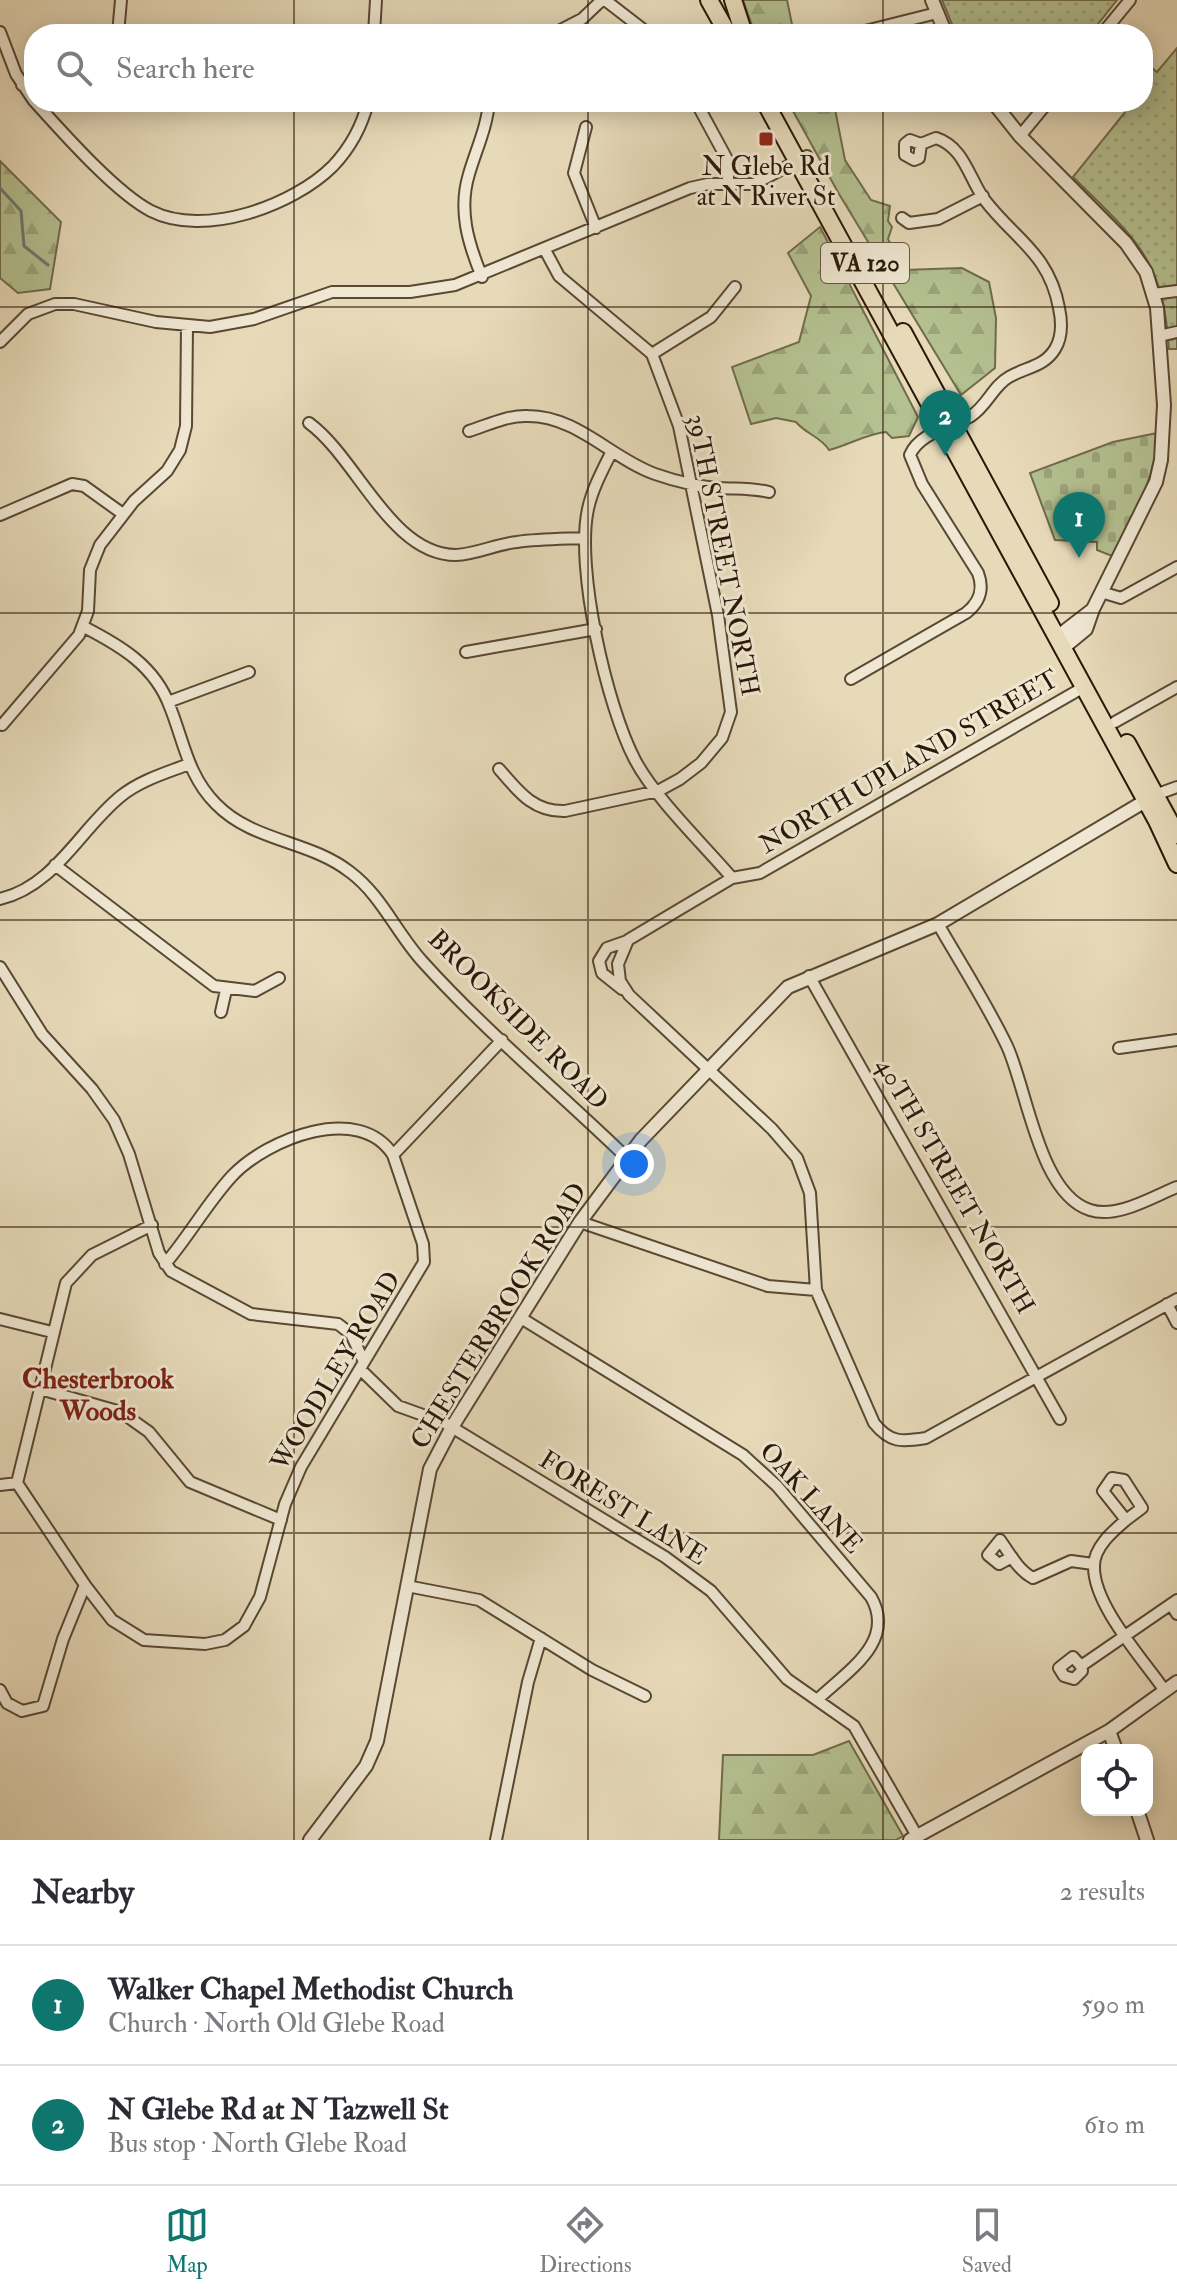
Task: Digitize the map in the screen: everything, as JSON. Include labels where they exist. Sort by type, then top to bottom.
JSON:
[{"type":"main road","points":[[709,0],[722,24]]},
{"type":"main road","points":[[733,0],[741,24]]},
{"type":"main road","name":"VA 120","points":[[771,112],[802,159],[1064,639],[1115,722],[1151,798],[1177,864]]},
{"type":"main road","name":"VA 120","points":[[781,112],[802,159]]},
{"type":"main road","name":"VA 120","points":[[1064,639],[1084,687],[1177,835]]},
{"type":"street","points":[[119,24],[121,0]]},
{"type":"street","points":[[375,24],[376,0]]},
{"type":"street","points":[[572,24],[603,0],[635,24]]},
{"type":"street","points":[[932,0],[942,24]]},
{"type":"street","points":[[1110,24],[1130,0]]},
{"type":"street","points":[[893,24],[937,13]]},
{"type":"street","points":[[0,32],[24,88]]},
{"type":"street","points":[[44,112],[127,194],[148,210],[171,219],[197,222],[232,218],[308,184],[340,158],[355,136],[364,112]]},
{"type":"street","points":[[482,277],[467,234],[464,206],[468,176],[486,112]]},
{"type":"street","points":[[701,112],[728,161],[728,185]]},
{"type":"street","points":[[1001,112],[1020,136],[1126,243],[1146,272],[1153,294],[1170,404],[1156,482],[1086,629],[1064,639]]},
{"type":"street","points":[[1020,136],[1040,112]]},
{"type":"street","points":[[586,127],[574,173],[596,228]]},
{"type":"street","points":[[851,679],[966,613],[981,594],[976,568],[910,462],[913,447],[984,406],[1008,377],[1045,361],[1056,348],[1062,330],[1056,291],[1044,265],[983,196],[966,164],[950,144],[936,138],[921,144]]},
{"type":"street","points":[[0,342],[28,314],[61,303],[187,326],[243,322],[332,292],[422,291],[482,277],[695,186],[754,184],[802,159]]},
{"type":"street","points":[[902,218],[909,223],[931,221],[983,196]]},
{"type":"street","name":"39TH STREET NORTH","points":[[545,250],[559,276],[652,354],[679,426],[718,615],[731,712],[722,738],[701,763],[658,791]]},
{"type":"street","points":[[652,354],[711,317],[735,287]]},
{"type":"street","points":[[1153,294],[1177,291]]},
{"type":"street","points":[[2,725],[84,627],[94,557],[123,514],[167,471],[180,450],[186,426],[187,326]]},
{"type":"street","points":[[1159,336],[1177,332]]},
{"type":"street","points":[[469,431],[529,416],[576,428],[611,453],[654,473],[719,488],[750,487],[769,492]]},
{"type":"street","points":[[309,423],[325,436],[404,533],[431,551],[456,555],[516,542],[585,538]]},
{"type":"street","points":[[611,453],[588,509],[585,538],[596,629],[619,725],[636,762],[732,878]]},
{"type":"street","points":[[0,515],[72,484],[84,486],[123,514]]},
{"type":"street","points":[[1101,592],[1121,598],[1177,567]]},
{"type":"street","name":"BROOKSIDE ROAD","points":[[84,627],[139,661],[168,702],[189,764],[205,792],[236,821],[258,833],[321,854],[363,883],[423,962],[627,1158]]},
{"type":"street","points":[[466,652],[596,629]]},
{"type":"street","points":[[168,702],[249,672]]},
{"type":"street","name":"NORTH UPLAND STREET","points":[[629,995],[602,973],[599,961],[607,948],[628,940],[732,878],[760,873],[1084,687]]},
{"type":"street","points":[[1115,722],[1177,687]]},
{"type":"street","points":[[0,899],[34,884],[124,793],[189,764]]},
{"type":"street","points":[[499,769],[522,796],[550,810],[565,811],[658,791]]},
{"type":"street","points":[[1151,798],[1177,787]]},
{"type":"street","name":"CHESTERBROOK ROAD","points":[[310,1840],[372,1754],[427,1480],[452,1427],[580,1222],[627,1158],[767,1005],[809,976],[938,924],[1151,798]]},
{"type":"street","points":[[55,865],[203,981],[226,990],[255,991],[279,978]]},
{"type":"street","points":[[938,924],[996,1025],[1017,1069],[1031,1127],[1071,1202],[1092,1211],[1112,1211],[1177,1187]]},
{"type":"street","points":[[628,940],[618,964],[620,981],[629,995],[708,1068],[797,1158],[810,1193],[816,1290],[874,1423],[885,1437],[897,1442],[926,1438],[1172,1302],[1177,1323]]},
{"type":"street","points":[[0,967],[42,1034],[92,1089],[114,1120],[129,1154],[165,1264]]},
{"type":"street","name":"40TH STREET NORTH","points":[[809,976],[1038,1375],[1060,1419]]},
{"type":"street","points":[[221,1012],[226,990]]},
{"type":"street","points":[[165,1264],[232,1176],[273,1147],[349,1128],[371,1134],[393,1155],[502,1040]]},
{"type":"street","points":[[1119,1048],[1177,1040]]},
{"type":"street","name":"WOODLEY ROAD","points":[[17,1483],[112,1620],[144,1640],[205,1644],[225,1640],[244,1626],[255,1609],[281,1520],[301,1467],[424,1262],[423,1244],[393,1155]]},
{"type":"street","points":[[580,1222],[768,1286],[816,1290]]},
{"type":"street","points":[[0,1485],[17,1483],[61,1295],[73,1272],[92,1255],[152,1225]]},
{"type":"street","name":"FOREST LANE","points":[[165,1264],[180,1279],[251,1314],[338,1324],[351,1334],[362,1366],[398,1406],[452,1427],[687,1572],[729,1610],[787,1679],[854,1726],[914,1838]]},
{"type":"street","name":"OAK LANE","points":[[521,1318],[743,1455],[777,1486],[871,1597],[879,1615],[876,1641],[817,1700]]},
{"type":"street","points":[[0,1319],[52,1332]]},
{"type":"street","points":[[40,1389],[90,1400],[121,1412],[149,1432],[190,1482],[281,1520]]},
{"type":"street","points":[[1126,1520],[1106,1538],[1093,1564],[1099,1593],[1165,1691]]},
{"type":"street","points":[[1012,1557],[1023,1572],[1033,1578],[1071,1561],[1093,1564]]},
{"type":"street","points":[[0,1690],[7,1703],[22,1711],[38,1710],[47,1702],[63,1639],[85,1585]]},
{"type":"street","points":[[407,1586],[479,1600],[613,1682],[645,1696]]},
{"type":"street","points":[[1081,1666],[1175,1606]]},
{"type":"street","points":[[496,1840],[528,1682],[541,1638]]},
{"type":"street","points":[[914,1838],[1109,1731],[1177,1682]]},
{"type":"street","points":[[1109,1731],[1114,1744]]},
{"type":"street","points":[[1139,1816],[1147,1840]]},
{"type":"green space","points":[[743,0],[787,0],[792,24],[751,24]]},
{"type":"green space","points":[[942,0],[1117,0],[1098,24],[952,24]]},
{"type":"green space","points":[[1177,48],[1177,349],[1169,349],[1160,292],[1142,252],[1129,234],[1073,177],[1125,112],[1153,112],[1153,69],[1157,72]]},
{"type":"green space","points":[[794,112],[836,112],[845,160],[871,200],[890,206],[888,221],[892,227],[888,239],[903,270],[962,268],[989,282],[996,318],[995,368],[961,395],[839,194]]},
{"type":"green space","points":[[0,161],[61,222],[50,289],[18,293],[0,278]]},
{"type":"green space","points":[[820,227],[918,417],[909,436],[892,438],[886,432],[879,433],[829,450],[796,422],[776,418],[751,424],[732,367],[799,342],[811,296],[788,253]]},
{"type":"green space","points":[[1157,433],[1148,482],[1112,556],[1097,550],[1097,542],[1055,540],[1030,473],[1113,442]]},
{"type":"green space","points":[[849,1741],[903,1836],[896,1840],[719,1840],[723,1755],[813,1755]]},
{"type":"waterway","points":[[0,188],[21,211],[24,246],[48,265]]},
{"type":"place","name":"N Glebe Rd at N River St","points":[[766,139]]},
{"type":"place","name":"N Glebe Rd at N Tazwell St","points":[[945,456]]},
{"type":"place","name":"Walker Chapel Methodist Church","points":[[1079,558]]},
{"type":"district","name":"Chesterbrook Woods","points":[[98,1395]]}]
